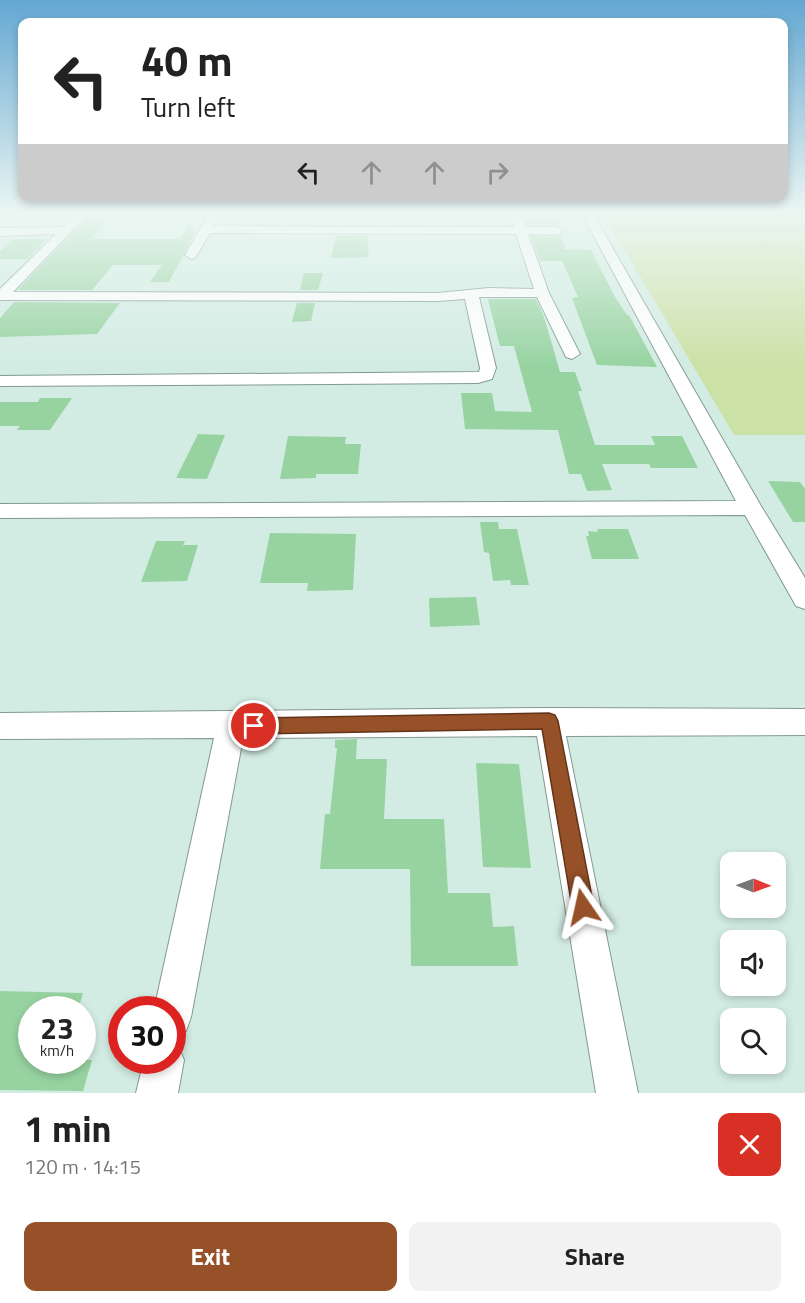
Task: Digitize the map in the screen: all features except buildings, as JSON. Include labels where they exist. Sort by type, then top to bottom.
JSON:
[{"type":"street","points":[[0,296],[31,265]]},
{"type":"street","points":[[533,265],[542,293],[572,354]]},
{"type":"street","points":[[615,265],[751,508],[805,599]]},
{"type":"street","points":[[0,296],[438,297],[542,293]]},
{"type":"street","points":[[0,381],[478,378],[486,375],[488,368],[471,294]]},
{"type":"street","points":[[0,511],[751,508]]},
{"type":"street","points":[[0,726],[231,726],[549,721],[805,722]]},
{"type":"street","points":[[549,721],[617,1093]]},
{"type":"street","points":[[176,996],[231,726]]},
{"type":"street","points":[[157,1093],[161,1074]]},
{"type":"green space","points":[[633,265],[805,265],[805,435],[734,435]]},
{"type":"route","points":[[254,726],[549,721],[583,907]]}]
